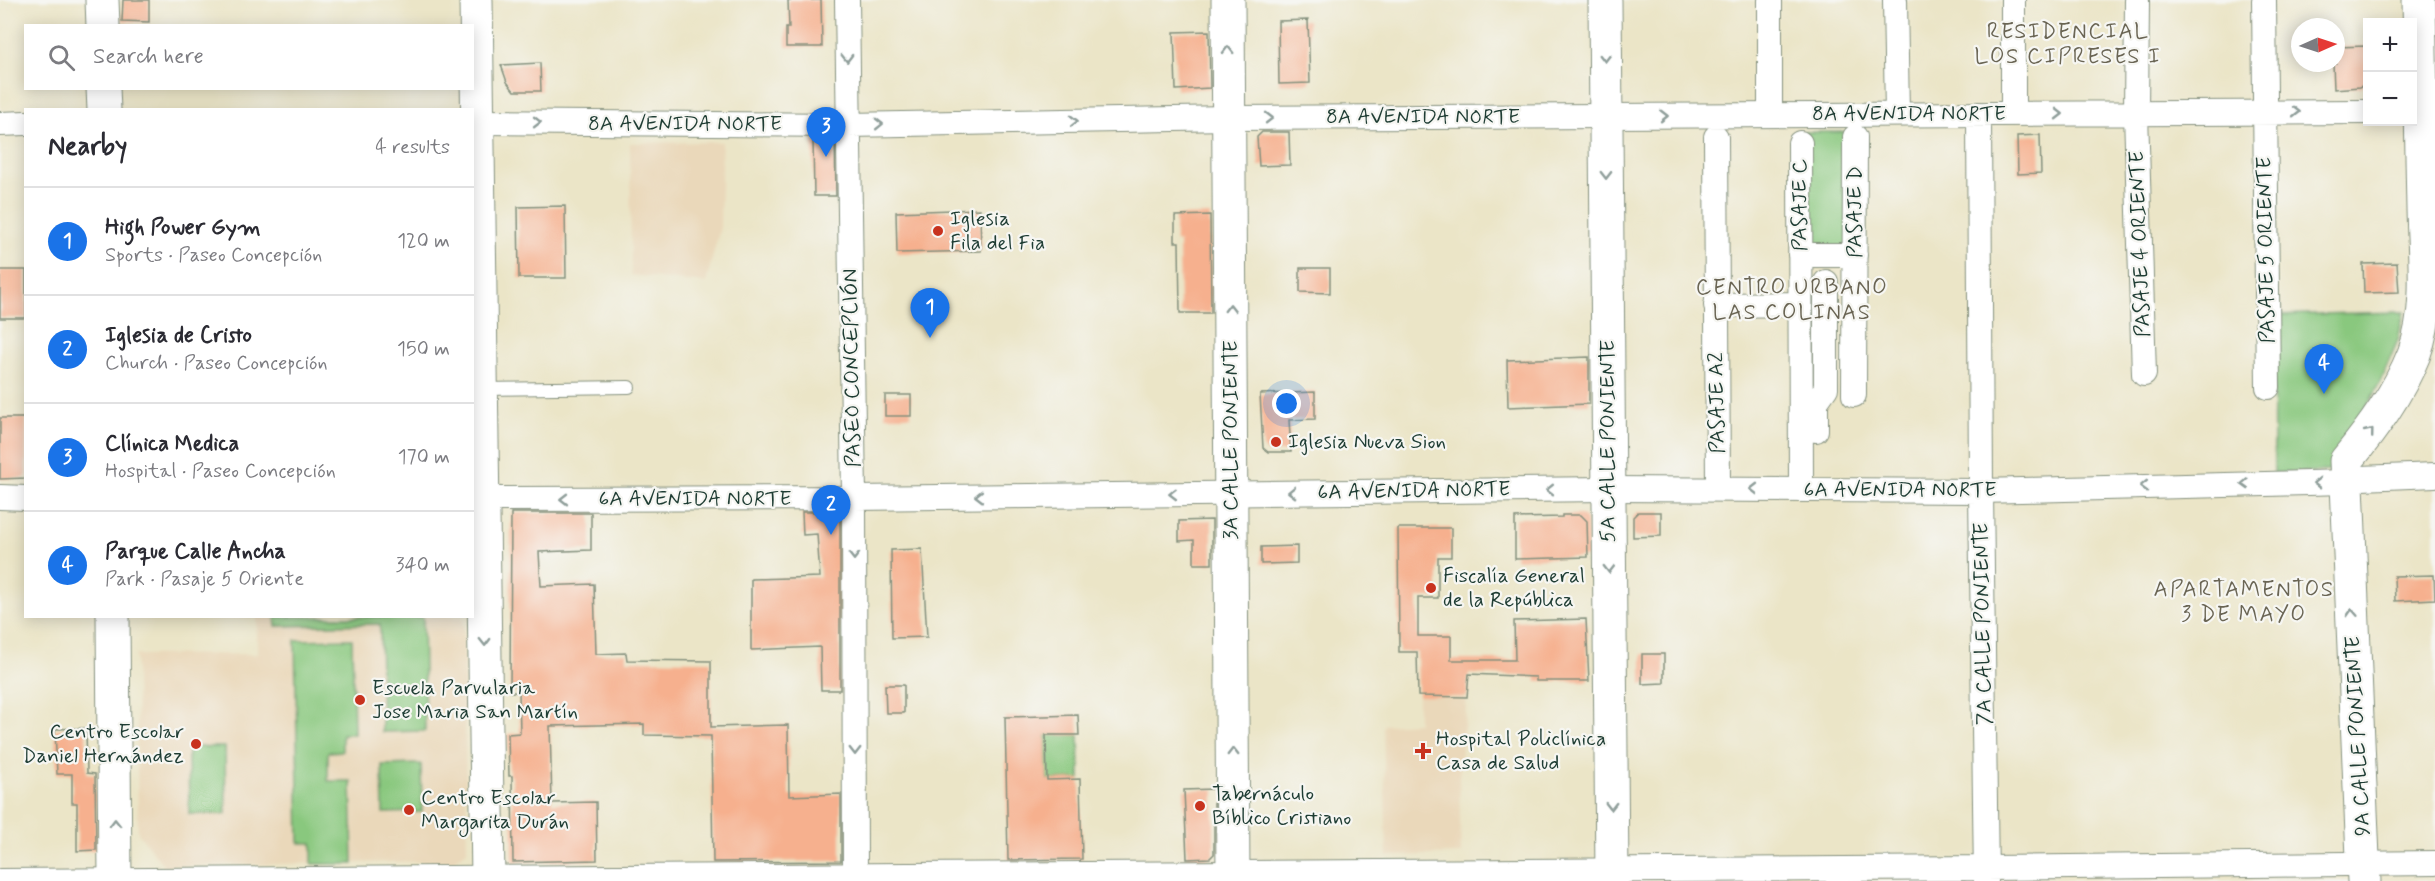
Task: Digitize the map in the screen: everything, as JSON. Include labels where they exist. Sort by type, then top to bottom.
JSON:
[{"type":"main road","points":[[102,0],[103,24]]},
{"type":"main road","points":[[476,0],[476,122],[482,389],[478,499],[488,879]]},
{"type":"main road","name":"3A CALLE PONIENTE","points":[[1228,0],[1233,877]]},
{"type":"main road","name":"5A CALLE PONIENTE","points":[[1605,0],[1612,876]]},
{"type":"main road","name":"9A CALLE PONIENTE","points":[[2364,872],[2353,480],[2346,461],[2378,422],[2407,368],[2420,331],[2425,280],[2419,0]]},
{"type":"main road","points":[[103,90],[104,108]]},
{"type":"main road","points":[[113,618],[115,881]]},
{"type":"street","name":"PASEO CONCEPCIÓN","points":[[846,0],[854,498],[855,879]]},
{"type":"street","points":[[1770,0],[1770,115]]},
{"type":"street","points":[[1895,0],[1897,114]]},
{"type":"street","points":[[2013,0],[2013,114]]},
{"type":"street","name":"PASAJE 4 ORIENTE","points":[[2137,0],[2136,113],[2144,374]]},
{"type":"street","name":"PASAJE 5 ORIENTE","points":[[2264,0],[2268,387]]},
{"type":"street","name":"8A AVENIDA NORTE","points":[[476,122],[848,125],[1229,118],[2363,112]]},
{"type":"street","name":"7A CALLE PONIENTE","points":[[1979,114],[1986,875]]},
{"type":"street","points":[[0,124],[24,123]]},
{"type":"street","name":"PASAJE A2","points":[[1716,137],[1718,489]]},
{"type":"street","name":"PASAJE D","points":[[1854,395],[1855,137]]},
{"type":"street","name":"PASAJE C","points":[[1800,143],[1800,304],[1809,490]]},
{"type":"street","points":[[1800,255],[1855,255]]},
{"type":"street","points":[[1809,490],[1816,402],[1826,388],[1826,282]]},
{"type":"street","points":[[1716,305],[1800,304]]},
{"type":"street","name":"6A AVENIDA NORTE","points":[[478,499],[854,498],[1608,489],[1981,491],[2353,480],[2435,475]]},
{"type":"street","points":[[0,497],[24,498]]},
{"type":"street","points":[[0,881],[1986,875],[2364,872],[2435,863]]},
{"type":"lane","points":[[482,389],[629,387]]},
{"type":"shaded area","points":[[722,142],[720,227],[706,283],[631,275],[630,143]]},
{"type":"shaded area","points":[[257,618],[463,618],[467,851],[453,861],[164,866],[138,833],[136,655],[257,654]]},
{"type":"shaded area","name":"Hospital Policlínica Casa de Salud","points":[[1418,696],[1467,697],[1459,778],[1461,854],[1387,856],[1383,725],[1418,723]]},
{"type":"green space","points":[[1803,132],[1850,132],[1850,248],[1804,248]]},
{"type":"green space","points":[[2404,312],[2398,340],[2380,382],[2333,471],[2274,473],[2273,315]]},
{"type":"green space","points":[[275,618],[423,618],[425,731],[382,732],[380,624],[276,626]]},
{"type":"green space","points":[[352,639],[354,734],[342,734],[342,751],[328,752],[328,781],[351,781],[353,864],[312,864],[312,843],[299,843],[295,640]]},
{"type":"green space","points":[[1046,735],[1079,735],[1080,779],[1047,780]]},
{"type":"green space","points":[[188,747],[225,747],[226,814],[189,814]]},
{"type":"green space","points":[[421,764],[422,812],[383,813],[382,765]]},
{"type":"building","points":[[123,0],[149,0],[149,22],[122,21]]},
{"type":"building","points":[[788,0],[821,0],[822,47],[786,47],[786,28],[789,28]]},
{"type":"building","points":[[1308,20],[1310,83],[1279,84],[1278,21]]},
{"type":"building","points":[[1209,31],[1210,88],[1176,90],[1174,32]]},
{"type":"building","points":[[2363,46],[2363,85],[2334,89],[2333,72],[2345,72],[2345,47]]},
{"type":"building","points":[[540,63],[541,91],[514,91],[507,82],[501,65]]},
{"type":"building","points":[[1262,132],[1289,132],[1290,165],[1259,166],[1257,137]]},
{"type":"building","points":[[2040,135],[2041,173],[2018,174],[2017,136]]},
{"type":"building","points":[[813,139],[835,139],[836,196],[814,196]]},
{"type":"building","points":[[565,206],[566,278],[519,278],[518,207]]},
{"type":"building","name":"Iglesia Fila del Fia","points":[[980,209],[981,251],[897,253],[896,212]]},
{"type":"building","points":[[1210,215],[1211,313],[1180,313],[1179,242],[1175,242],[1175,216]]},
{"type":"building","points":[[2397,263],[2399,292],[2364,293],[2363,264]]},
{"type":"building","points":[[1300,268],[1330,268],[1330,293],[1300,292]]},
{"type":"building","points":[[0,270],[24,270],[24,318],[0,318]]},
{"type":"building","points":[[1589,357],[1589,404],[1508,407],[1507,360]]},
{"type":"building","points":[[1315,392],[1315,419],[1289,420],[1291,452],[1268,452],[1263,448],[1260,394]]},
{"type":"building","points":[[885,395],[911,395],[911,416],[885,416]]},
{"type":"building","points":[[0,418],[24,418],[24,478],[0,479]]},
{"type":"building","points":[[802,512],[840,512],[840,690],[821,690],[820,647],[751,650],[751,579],[820,577],[817,534],[803,535]]},
{"type":"building","points":[[1638,512],[1661,512],[1661,536],[1633,537],[1633,517]]},
{"type":"building","points":[[511,513],[591,513],[591,550],[539,552],[541,586],[594,584],[596,654],[626,653],[627,660],[711,661],[711,727],[788,725],[789,796],[841,794],[841,861],[713,862],[711,736],[644,735],[644,724],[550,726],[552,803],[596,802],[597,860],[513,862],[512,776],[509,776],[508,734],[520,733],[519,692],[510,692]]},
{"type":"building","points":[[1562,515],[1581,515],[1587,521],[1588,557],[1515,559],[1515,518],[1562,517]]},
{"type":"building","points":[[1212,520],[1212,564],[1194,564],[1194,540],[1179,541],[1179,521]]},
{"type":"building","points":[[1398,528],[1451,528],[1451,557],[1438,557],[1438,598],[1418,598],[1418,636],[1451,636],[1451,660],[1515,660],[1514,621],[1586,619],[1589,681],[1536,681],[1536,677],[1469,674],[1467,697],[1418,696],[1417,652],[1399,652]]},
{"type":"building","points":[[1297,546],[1297,563],[1261,564],[1261,547]]},
{"type":"building","points":[[922,549],[927,637],[892,638],[891,550]]},
{"type":"building","points":[[2434,575],[2435,599],[2395,601],[2394,576]]},
{"type":"building","points":[[1642,654],[1664,654],[1664,683],[1642,684]]},
{"type":"building","points":[[885,685],[904,685],[904,713],[886,713]]},
{"type":"building","points":[[1078,715],[1079,735],[1046,735],[1047,780],[1080,779],[1082,859],[1008,860],[1005,717]]},
{"type":"building","points":[[86,728],[87,773],[95,774],[96,850],[77,851],[77,803],[72,803],[72,774],[57,774],[55,729]]},
{"type":"building","points":[[1214,789],[1214,854],[1210,858],[1187,859],[1184,790]]},
{"type":"place","name":"Clínica Medica","points":[[826,157]]},
{"type":"place","name":"Iglesia Fila del Fia","points":[[938,231]]},
{"type":"place","name":"High Power Gym","points":[[930,338]]},
{"type":"place","name":"Parque Calle Ancha","points":[[2324,394]]},
{"type":"place","name":"Iglesia Nueva Sion","points":[[1276,442]]},
{"type":"place","name":"Iglesia de Cristo","points":[[831,535]]},
{"type":"place","name":"Fiscalía General de la República","points":[[1431,588]]},
{"type":"place","name":"Escuela Parvularia Jose Maria San Martín","points":[[360,700]]},
{"type":"place","name":"Centro Escolar Daniel Hernández","points":[[196,744]]},
{"type":"place","name":"Hospital Policlínica Casa de Salud","points":[[1423,751]]},
{"type":"place","name":"Tabernáculo Bíblico Cristiano","points":[[1200,806]]},
{"type":"place","name":"Centro Escolar Margarita Durán","points":[[409,810]]},
{"type":"district","name":"RESIDENCIAL LOS CIPRESES I","points":[[2068,44]]},
{"type":"district","name":"CENTRO URBANO LAS COLINAS","points":[[1792,300]]},
{"type":"district","name":"APARTAMENTOS 3 DE MAYO","points":[[2244,602]]}]
